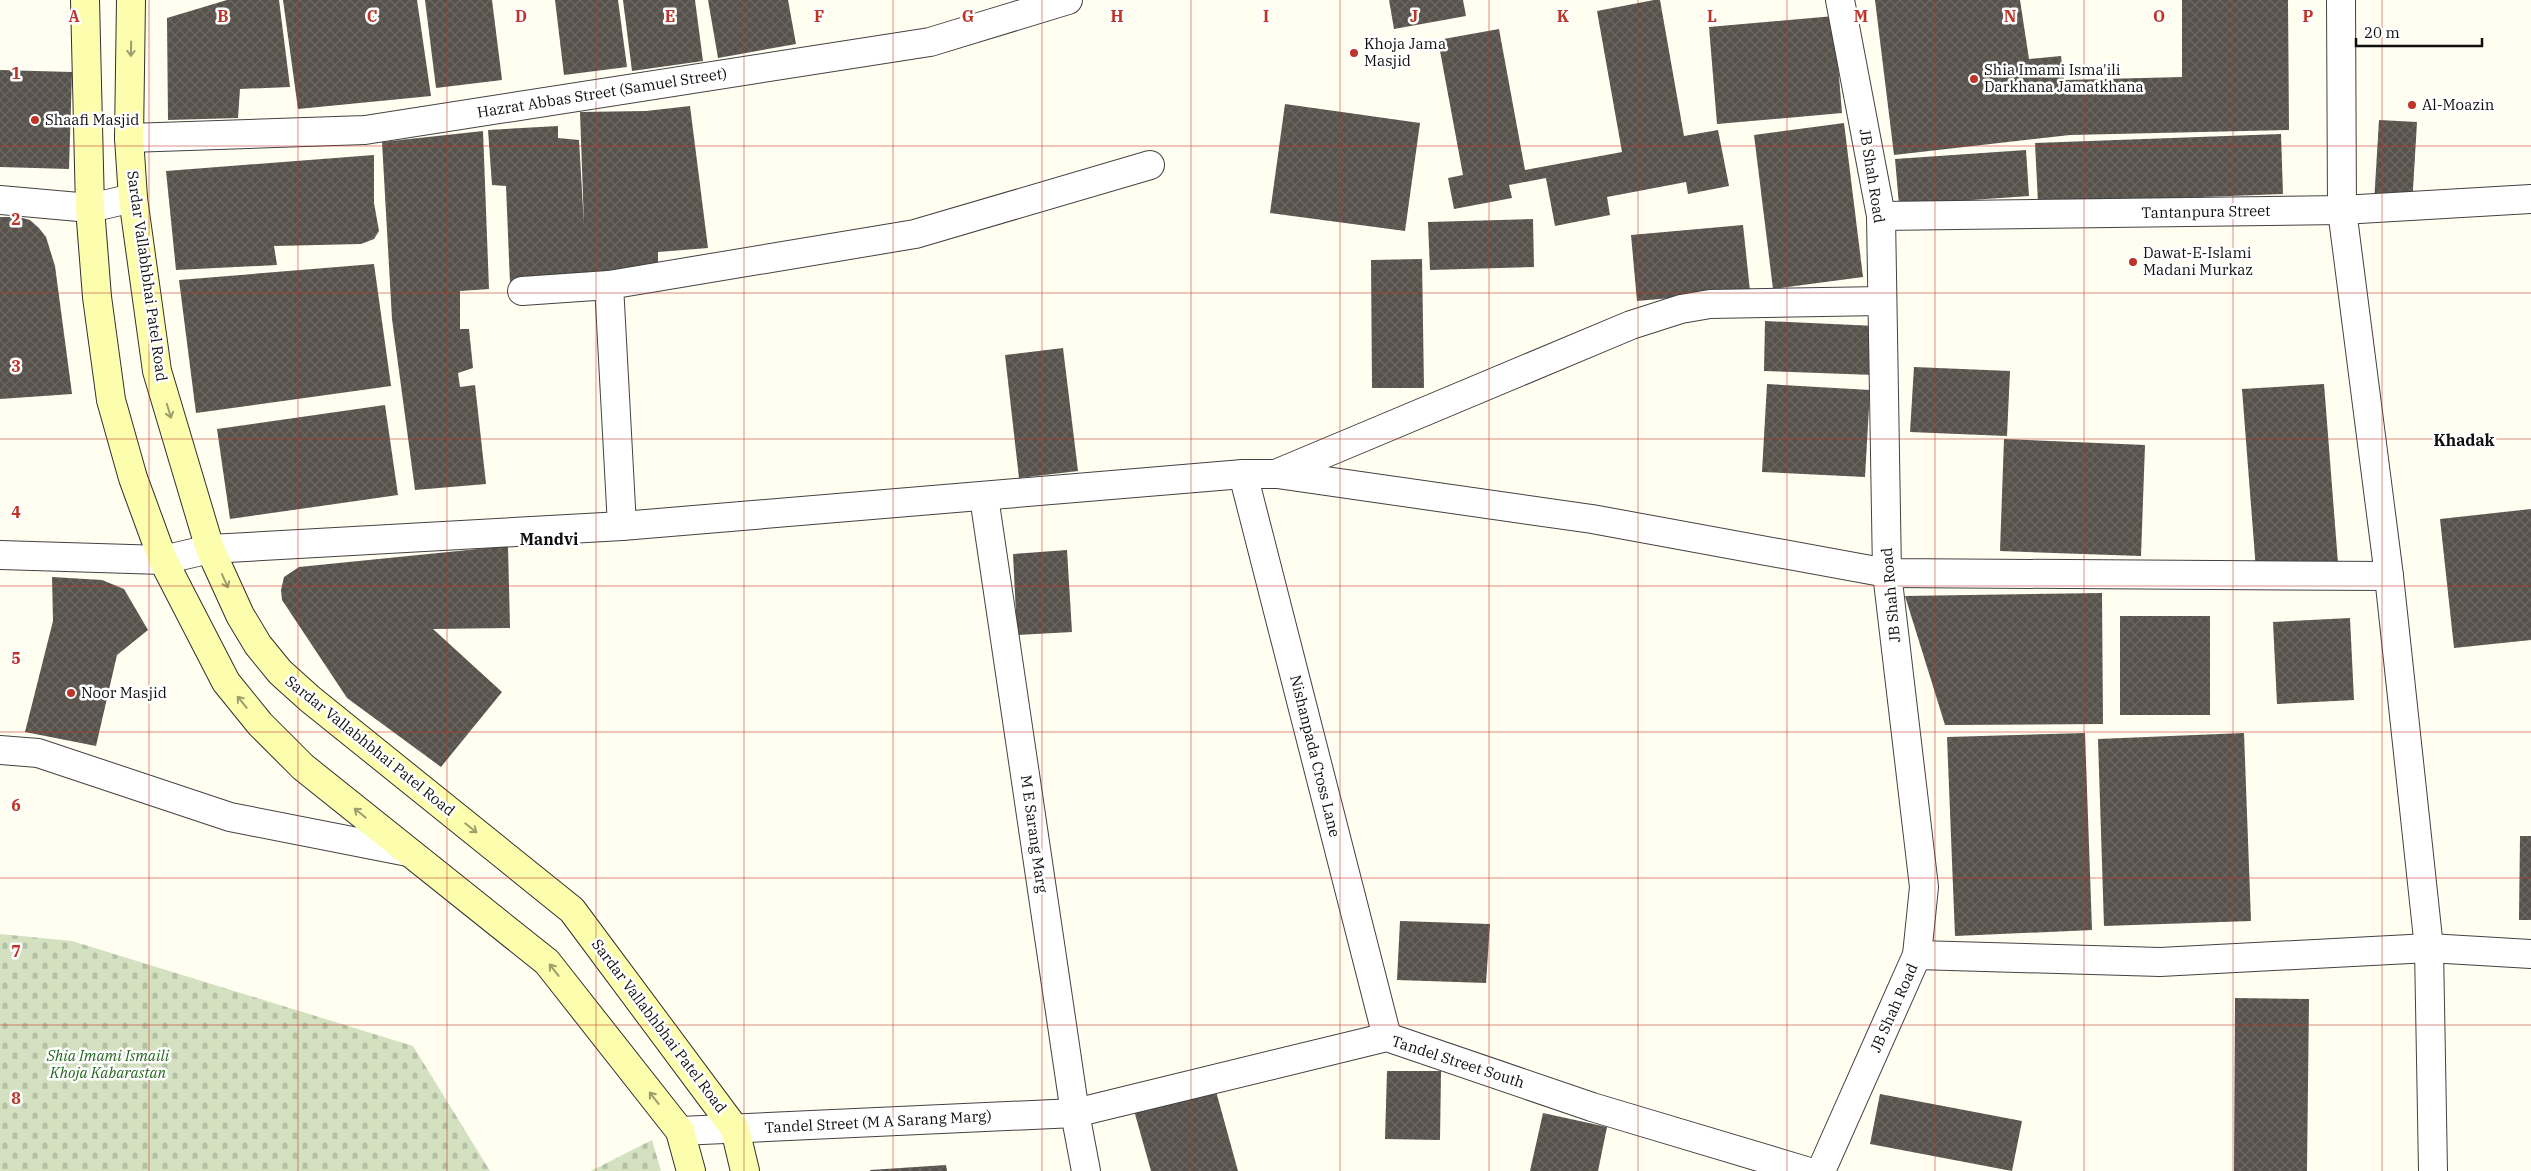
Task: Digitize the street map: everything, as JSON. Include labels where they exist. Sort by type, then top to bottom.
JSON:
[{"type":"main road","points":[[86,0],[90,208],[97,297],[111,400],[134,478],[163,560],[226,682],[260,724],[303,767],[547,962],[680,1131],[691,1171]]},
{"type":"main road","name":"Sardar Vallabhbhai Patel Road","points":[[131,0],[129,138],[133,198],[157,370],[210,549],[240,615],[258,645],[280,672],[310,699],[572,910],[735,1129],[745,1171]]},
{"type":"street","name":"Hazrat Abbas Street (Samuel Street)","points":[[129,138],[365,130],[930,42],[1068,0]]},
{"type":"street","name":"JB Shah Road","points":[[1821,1171],[1917,955],[1924,887],[1887,573],[1880,216],[1840,0]]},
{"type":"street","points":[[2341,0],[2342,210],[2389,576],[2429,948],[2433,1171]]},
{"type":"street","points":[[522,291],[608,285],[915,234],[1150,165]]},
{"type":"street","points":[[0,200],[90,208],[133,198]]},
{"type":"street","name":"Tantanpura Street","points":[[1880,216],[2342,210],[2531,199]]},
{"type":"street","points":[[608,285],[622,526]]},
{"type":"street","points":[[1277,474],[1631,325],[1664,314],[1710,304],[1882,302]]},
{"type":"street","points":[[0,555],[163,560],[210,549],[622,526],[1243,474],[1277,474],[1592,519],[1887,573],[2389,576]]},
{"type":"street","name":"Nishanpada Cross Lane","points":[[1243,474],[1387,1037]]},
{"type":"street","name":"M E Sarang Marg","points":[[984,497],[1075,1113],[1086,1171]]},
{"type":"street","points":[[0,750],[38,753],[230,817],[408,852]]},
{"type":"street","points":[[1917,955],[2160,962],[2429,948],[2531,954]]},
{"type":"street","name":"Tandel Street South","points":[[1075,1113],[1387,1037],[1592,1107],[1806,1171]]},
{"type":"street","name":"Tandel Street (M A Sarang Marg)","points":[[680,1131],[1075,1113]]},
{"type":"green space","name":"Shia Imami Ismaili Khoja Kabarastan","points":[[0,934],[72,941],[413,1046],[490,1171],[0,1171]]},
{"type":"green space","points":[[652,1140],[661,1171],[591,1171]]},
{"type":"building","points":[[227,0],[279,0],[290,87],[240,89],[238,118],[168,120],[167,18]]},
{"type":"building","points":[[283,0],[417,0],[431,96],[298,109]]},
{"type":"building","points":[[425,0],[492,0],[502,80],[436,88]]},
{"type":"building","points":[[555,0],[618,0],[627,67],[564,75]]},
{"type":"building","points":[[623,0],[695,0],[703,61],[632,71]]},
{"type":"building","points":[[708,0],[788,0],[796,44],[718,58]]},
{"type":"building","points":[[1389,0],[1463,0],[1466,16],[1394,29]]},
{"type":"building","points":[[1660,0],[1684,136],[1718,130],[1729,186],[1688,194],[1686,182],[1607,197],[1610,215],[1555,226],[1546,178],[1509,185],[1512,198],[1454,209],[1448,178],[1463,175],[1438,40],[1499,29],[1525,170],[1622,152],[1597,11]]},
{"type":"building","name":"Shia Imami Isma'ili Darkhana Jamatkhana","points":[[1875,0],[2020,0],[2029,59],[2061,56],[2064,80],[2182,77],[2182,0],[2288,0],[2289,130],[2070,135],[1894,155]]},
{"type":"building","points":[[1834,16],[1842,113],[1717,124],[1709,27]]},
{"type":"building","name":"Shaafi Masjid","points":[[0,70],[72,72],[69,169],[0,167]]},
{"type":"building","points":[[1285,104],[1420,123],[1405,231],[1270,213]]},
{"type":"building","points":[[690,106],[708,248],[658,252],[658,265],[510,283],[506,186],[492,185],[488,130],[558,126],[558,138],[579,140],[584,225],[580,112],[646,111]]},
{"type":"building","points":[[2379,120],[2417,122],[2412,206],[2374,203]]},
{"type":"building","points":[[1844,123],[1863,277],[1773,289],[1754,135]]},
{"type":"building","points":[[483,131],[489,289],[460,291],[460,329],[469,329],[473,368],[458,373],[460,387],[475,385],[486,484],[415,490],[392,319],[382,142]]},
{"type":"building","points":[[2281,134],[2283,194],[2038,203],[2035,143]]},
{"type":"building","points":[[2026,150],[2029,196],[1899,205],[1895,159]]},
{"type":"building","points":[[374,155],[374,203],[379,231],[374,239],[361,244],[274,246],[277,265],[176,270],[166,171]]},
{"type":"building","points":[[0,217],[19,217],[30,220],[46,237],[55,266],[72,394],[0,399]]},
{"type":"building","points":[[1533,219],[1534,267],[1430,270],[1428,222]]},
{"type":"building","points":[[1743,225],[1750,291],[1637,301],[1631,235]]},
{"type":"building","points":[[1422,259],[1424,388],[1372,388],[1371,260]]},
{"type":"building","points":[[374,264],[391,386],[196,413],[179,280]]},
{"type":"building","points":[[1765,321],[1876,326],[1874,375],[1764,371]]},
{"type":"building","points":[[1063,348],[1078,471],[1019,478],[1005,355]]},
{"type":"building","points":[[1914,367],[2010,371],[2007,436],[1910,432]]},
{"type":"building","points":[[1767,384],[1870,390],[1865,477],[1762,472]]},
{"type":"building","points":[[2324,384],[2338,563],[2256,570],[2242,389]]},
{"type":"building","points":[[385,405],[398,495],[230,519],[217,429]]},
{"type":"building","points":[[2004,439],[2145,445],[2141,556],[2000,551]]},
{"type":"building","points":[[2531,509],[2531,640],[2454,648],[2440,519]]},
{"type":"building","points":[[508,546],[510,628],[433,629],[502,692],[441,767],[347,698],[282,600],[281,590],[284,577],[299,567]]},
{"type":"building","points":[[1067,550],[1072,632],[1017,635],[1013,554]]},
{"type":"building","name":"Noor Masjid","points":[[52,577],[102,580],[124,589],[148,630],[117,655],[96,746],[25,732],[53,621]]},
{"type":"building","points":[[2102,593],[2103,724],[1945,725],[1905,596]]},
{"type":"building","points":[[2120,616],[2210,616],[2210,715],[2120,715]]},
{"type":"building","points":[[2350,618],[2354,700],[2277,704],[2273,622]]},
{"type":"building","points":[[2085,733],[2092,930],[1955,936],[1947,737]]},
{"type":"building","points":[[2244,733],[2251,921],[2104,926],[2098,739]]},
{"type":"building","points":[[2520,836],[2531,836],[2531,920],[2519,920]]},
{"type":"building","points":[[1400,921],[1490,924],[1486,983],[1397,980]]},
{"type":"building","points":[[2235,998],[2309,999],[2307,1171],[2234,1171]]},
{"type":"building","points":[[1387,1071],[1441,1071],[1440,1140],[1385,1139]]},
{"type":"building","points":[[1214,1084],[1238,1171],[1151,1171],[1133,1107]]},
{"type":"building","points":[[1880,1094],[2022,1121],[2012,1171],[1870,1144]]},
{"type":"building","points":[[1543,1113],[1607,1127],[1598,1171],[1530,1171]]},
{"type":"building","points":[[946,1165],[947,1171],[870,1171],[870,1170]]},
{"type":"place","name":"Khoja Jama Masjid","points":[[1354,53]]},
{"type":"place","name":"Shia Imami Isma'ili Darkhana Jamatkhana","points":[[1974,79]]},
{"type":"place","name":"Al-Moazin","points":[[2412,105]]},
{"type":"place","name":"Shaafi Masjid","points":[[35,120]]},
{"type":"place","name":"Dawat-E-Islami Madani Murkaz","points":[[2133,262]]},
{"type":"place","name":"Noor Masjid","points":[[71,693]]},
{"type":"district","name":"Khadak","points":[[2464,440]]},
{"type":"district","name":"Mandvi","points":[[549,539]]}]
